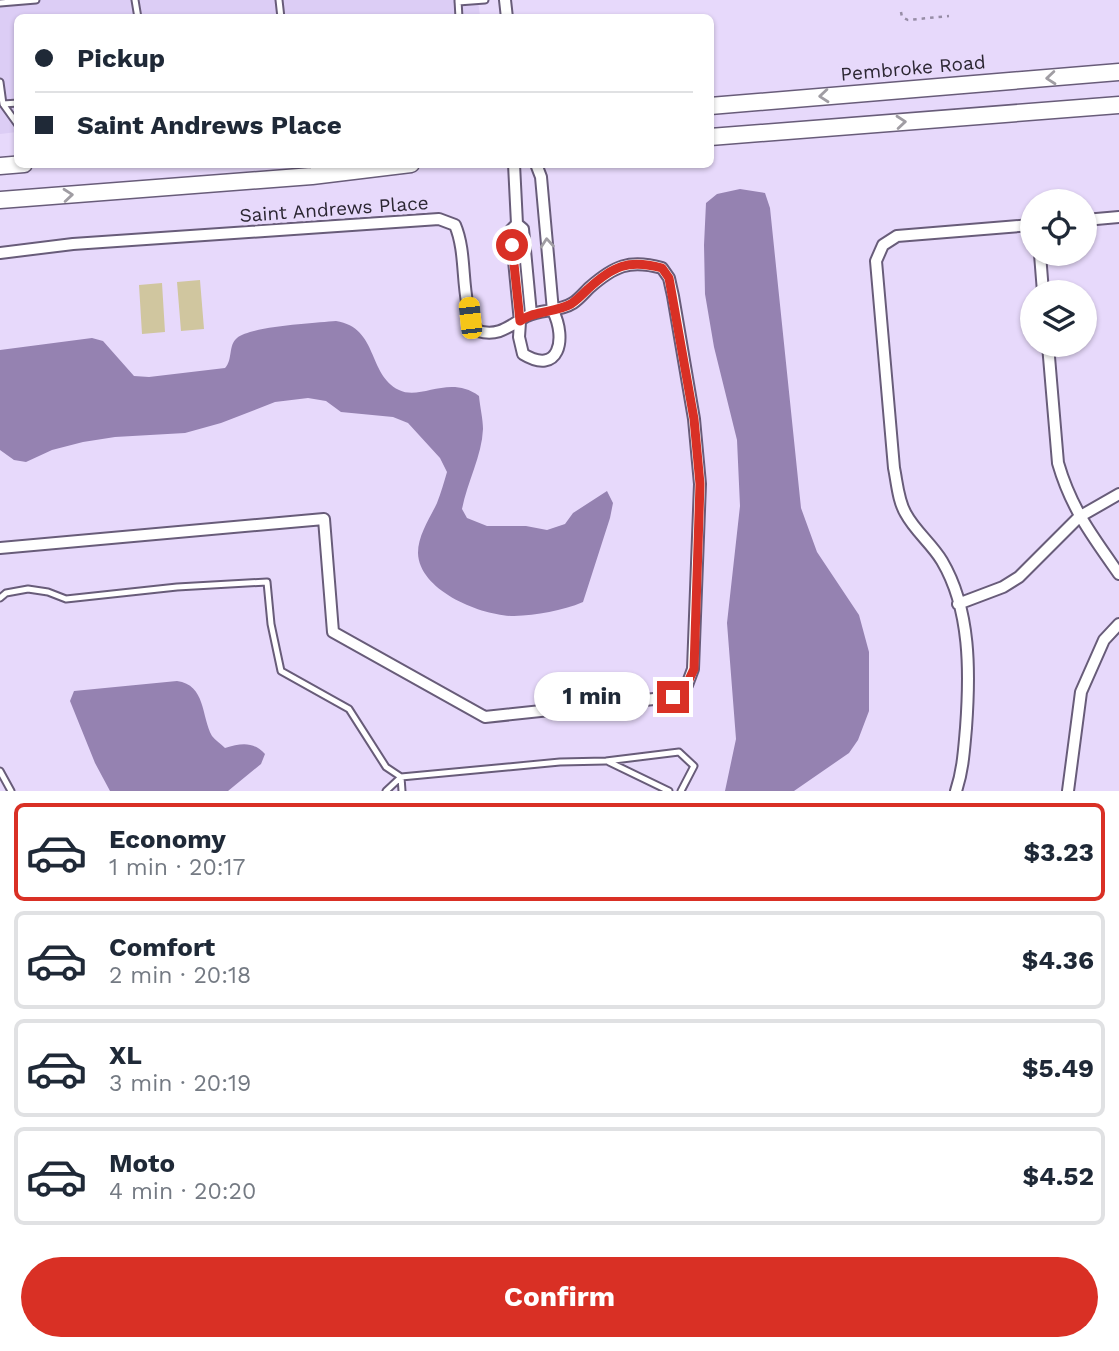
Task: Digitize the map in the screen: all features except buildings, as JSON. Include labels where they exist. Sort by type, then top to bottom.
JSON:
[{"type":"main road","name":"Pembroke Road","points":[[714,106],[1119,72]]},
{"type":"main road","points":[[714,137],[1119,105]]},
{"type":"main road","points":[[0,200],[312,176],[378,168]]},
{"type":"street","points":[[514,168],[517,224],[523,229],[531,314]]},
{"type":"street","points":[[517,224],[511,230],[511,238],[520,321],[519,337],[523,354],[542,360],[554,356],[560,349],[561,331],[553,312],[541,177],[538,168]]},
{"type":"street","points":[[1097,219],[1119,217]]},
{"type":"street","name":"Saint Andrews Place","points":[[0,253],[73,244],[439,219],[455,225],[461,241],[470,318],[478,331],[490,335],[504,331],[531,314],[553,312],[573,303],[607,272],[622,265],[644,263],[662,268],[669,278],[694,419],[700,484],[694,669],[687,684],[673,697],[485,717],[333,632],[324,519],[0,548]]},
{"type":"street","points":[[956,791],[962,774],[968,698],[965,630],[942,560],[905,513],[900,495],[894,468],[876,261],[883,245],[897,236],[1020,226]]},
{"type":"street","points":[[1049,357],[1058,463],[1079,517],[1119,574]]},
{"type":"street","points":[[958,604],[1003,587],[1019,577],[1079,517],[1119,494]]},
{"type":"street","points":[[1068,791],[1081,692],[1104,640],[1119,624]]},
{"type":"lane","points":[[0,3],[36,0]]},
{"type":"lane","points":[[458,1],[485,0]]},
{"type":"lane","points":[[0,82],[2,104],[14,120]]},
{"type":"lane","points":[[0,598],[6,593],[28,589],[48,592],[66,599],[177,587],[267,582],[276,653],[281,671],[349,709],[386,767],[401,776],[560,762],[606,761],[679,752],[694,765],[681,791]]},
{"type":"lane","points":[[606,761],[669,791]]},
{"type":"lane","points":[[0,771],[11,791]]},
{"type":"lane","points":[[386,791],[401,776]]},
{"type":"lane","points":[[401,776],[401,791]]},
{"type":"path","points":[[901,12],[902,17],[908,20],[949,16]]},
{"type":"shaded area","points":[[0,0],[478,0],[480,14],[14,14],[14,132],[0,134]]},
{"type":"shaded area","points":[[740,189],[765,193],[770,208],[801,508],[817,552],[859,615],[869,652],[869,711],[858,740],[849,753],[794,791],[725,791],[736,739],[727,623],[740,506],[737,440],[714,347],[705,294],[704,245],[706,203],[717,194]]},
{"type":"shaded area","points":[[200,280],[204,329],[181,331],[177,282]]},
{"type":"shaded area","points":[[162,283],[165,332],[142,334],[139,285]]},
{"type":"shaded area","points":[[336,321],[350,325],[359,332],[382,373],[389,383],[399,390],[408,393],[457,387],[479,396],[482,439],[462,509],[467,518],[487,526],[526,526],[547,530],[565,524],[573,513],[607,491],[613,503],[610,518],[583,602],[540,614],[501,615],[470,606],[440,590],[421,567],[418,553],[422,533],[447,472],[440,458],[408,423],[393,417],[341,412],[326,401],[308,398],[275,402],[221,423],[185,433],[115,437],[83,442],[52,450],[26,462],[14,460],[0,450],[0,350],[92,338],[103,341],[134,376],[149,377],[225,368],[234,341],[245,334],[284,326]]},
{"type":"shaded area","points":[[177,681],[193,688],[198,695],[215,739],[225,748],[242,744],[256,747],[265,754],[261,764],[228,791],[110,791],[95,763],[70,701],[74,691]]},
{"type":"route","points":[[512,245],[520,321],[531,314],[553,312],[573,303],[607,272],[622,265],[644,263],[662,268],[669,278],[694,419],[700,484],[694,669],[687,684],[673,697]]}]
